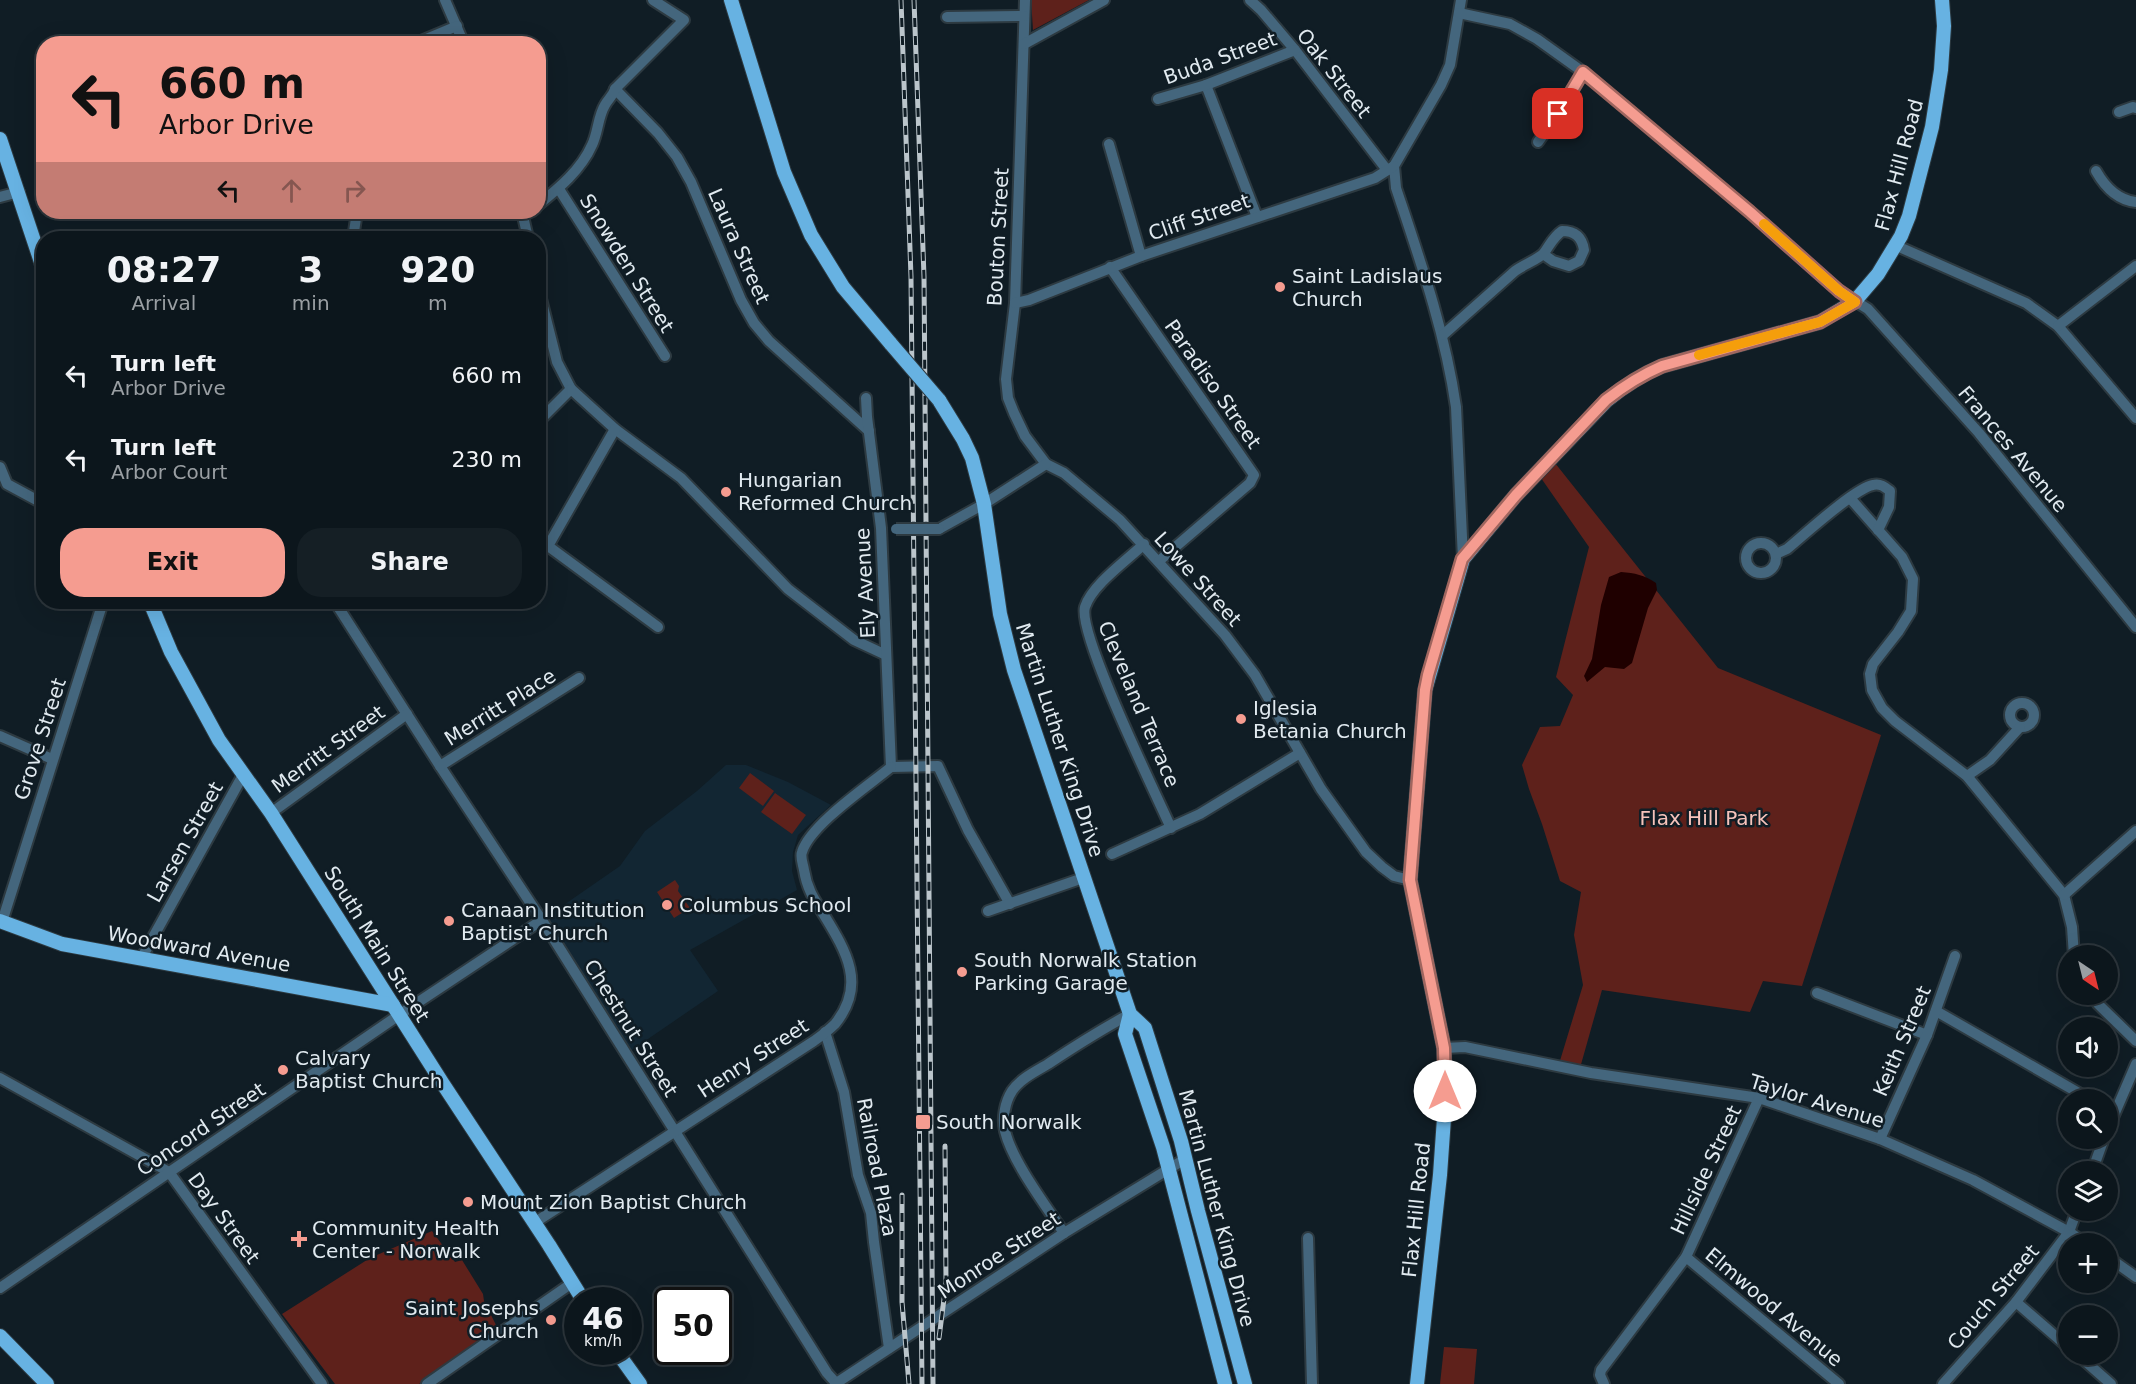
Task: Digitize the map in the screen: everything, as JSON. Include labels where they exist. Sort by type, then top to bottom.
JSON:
[{"type":"main road","name":"Martin Luther King Drive","points":[[731,0],[784,172],[811,235],[843,287],[939,400],[972,458],[984,504],[1000,614],[1014,670],[1130,1014],[1145,1028],[1185,1159],[1245,1384]]},
{"type":"main road","name":"Flax Hill Road","points":[[1416,1384],[1444,1131],[1444,1048],[1410,880],[1425,690],[1462,559],[1516,495],[1606,400],[1622,387],[1662,366],[1820,322],[1855,302],[1897,246],[1916,190],[1937,98],[1944,26],[1942,0]]},
{"type":"main road","points":[[0,139],[36,246]]},
{"type":"main road","name":"South Main Street","points":[[153,609],[187,684],[219,740],[271,813],[575,1287]]},
{"type":"main road","name":"Woodward Avenue","points":[[1,922],[62,944],[396,1010]]},
{"type":"main road","name":"Martin Luther King Drive","points":[[1130,1014],[1125,1035],[1150,1104],[1169,1168],[1225,1384]]},
{"type":"main road","points":[[0,1336],[47,1384]]},
{"type":"main road","points":[[626,1365],[640,1384]]},
{"type":"street","points":[[445,0],[461,36]]},
{"type":"street","points":[[546,199],[559,189],[581,165],[592,145],[604,105],[612,97],[615,89],[684,20],[653,0]]},
{"type":"street","name":"Bouton Street","points":[[1025,0],[1015,303],[1007,367],[1008,398],[1025,436],[1046,464]]},
{"type":"street","points":[[1024,44],[1104,0]]},
{"type":"street","name":"Oak Street","points":[[1250,0],[1295,50],[1391,168]]},
{"type":"street","points":[[1461,0],[1450,64],[1441,85],[1391,168],[1443,335],[1455,407],[1462,559]]},
{"type":"street","name":"Frances Avenue","points":[[1459,13],[1510,24],[1537,39],[1583,72],[1750,212],[1839,291],[1868,309],[1979,433],[2136,627]]},
{"type":"street","points":[[947,17],[1024,16]]},
{"type":"street","points":[[433,36],[457,26]]},
{"type":"street","name":"Buda Street","points":[[1158,99],[1206,85],[1295,50]]},
{"type":"street","points":[[1538,142],[1583,72]]},
{"type":"street","points":[[1206,85],[1257,217]]},
{"type":"street","name":"Laura Street","points":[[615,89],[658,133],[677,157],[691,182],[741,300],[754,323],[769,341],[869,431]]},
{"type":"street","points":[[2119,112],[2136,108]]},
{"type":"street","points":[[1109,144],[1141,256]]},
{"type":"street","name":"Cliff Street","points":[[1015,303],[1029,300],[1141,256],[1375,178],[1391,168]]},
{"type":"street","points":[[2096,171],[2106,188],[2128,201],[2136,202]]},
{"type":"street","name":"Snowden Street","points":[[559,189],[665,356]]},
{"type":"street","points":[[0,198],[19,192]]},
{"type":"street","points":[[1897,246],[2026,303],[2058,326],[2136,418]]},
{"type":"street","points":[[1443,335],[1515,271],[1543,254]]},
{"type":"street","points":[[2058,326],[2136,266]]},
{"type":"street","name":"Paradiso Street","points":[[1110,267],[1254,476],[1250,483],[1159,561]]},
{"type":"street","points":[[546,319],[557,362],[571,389],[615,429],[681,478],[788,589],[854,640],[886,655]]},
{"type":"street","points":[[546,414],[571,389]]},
{"type":"street","name":"Ely Avenue","points":[[866,398],[882,528],[891,767]]},
{"type":"street","points":[[615,429],[548,546],[658,627]]},
{"type":"street","points":[[882,528],[939,530],[1046,464]]},
{"type":"street","name":"Lowe Street","points":[[1046,464],[1064,473],[1120,519],[1159,561],[1245,660],[1321,789],[1369,855],[1394,876],[1410,880]]},
{"type":"street","points":[[0,467],[7,484],[36,500]]},
{"type":"street","points":[[1776,554],[1787,549],[1864,488],[1875,484],[1884,486],[1890,491],[1889,507],[1878,530]]},
{"type":"street","points":[[1850,498],[1902,557],[1913,579],[1911,610],[1898,632],[1873,664],[1870,674],[1872,690],[1882,708],[1895,721],[1967,776],[2064,895],[2072,927],[2073,945]]},
{"type":"street","name":"Cleveland Terrace","points":[[1144,544],[1095,590],[1084,610],[1084,619],[1093,651],[1171,828]]},
{"type":"street","name":"Grove Street","points":[[1,922],[101,609]]},
{"type":"street","name":"Chestnut Street","points":[[340,609],[542,920],[835,1384]]},
{"type":"street","name":"Merritt Place","points":[[440,766],[579,678]]},
{"type":"street","name":"Merritt Street","points":[[271,813],[407,714]]},
{"type":"street","points":[[1967,776],[1990,760],[2020,727]]},
{"type":"street","points":[[0,736],[52,759]]},
{"type":"street","points":[[1112,854],[1200,814],[1300,753]]},
{"type":"street","points":[[891,767],[938,766],[968,830],[1010,904]]},
{"type":"street","name":"Henry Street","points":[[534,1223],[834,1024],[844,1009],[852,989],[851,967],[841,944],[807,887],[801,854],[810,837],[824,822],[891,767]]},
{"type":"street","name":"Larsen Street","points":[[141,959],[243,775]]},
{"type":"street","points":[[2064,895],[2136,831]]},
{"type":"street","points":[[988,911],[1083,878]]},
{"type":"street","name":"Concord Street","points":[[0,1288],[169,1172],[396,1010],[542,920]]},
{"type":"street","name":"Keith Street","points":[[1880,1139],[1927,1035],[1955,956]]},
{"type":"street","points":[[1816,993],[1927,1035]]},
{"type":"street","points":[[2099,1005],[2136,1041]]},
{"type":"street","points":[[1936,1011],[2072,1089]]},
{"type":"street","points":[[1064,1233],[1011,1147],[1004,1130],[1008,1098],[1012,1090],[1026,1078],[1101,1029],[1130,1014]]},
{"type":"street","name":"Railroad Plaza","points":[[825,1032],[844,1092],[858,1175],[871,1213],[889,1348]]},
{"type":"street","name":"Taylor Avenue","points":[[1444,1048],[1465,1047],[1591,1073],[1759,1098],[1880,1139],[1973,1180],[2069,1232]]},
{"type":"street","points":[[2118,1098],[2136,1064]]},
{"type":"street","name":"Day Street","points":[[0,1078],[169,1172],[322,1384]]},
{"type":"street","name":"Hillside Street","points":[[1602,1381],[1601,1370],[1686,1257],[1759,1098]]},
{"type":"street","name":"Monroe Street","points":[[835,1384],[1064,1233],[1185,1159]]},
{"type":"street","name":"Couch Street","points":[[1943,1384],[2016,1302],[2069,1232],[2073,1221]]},
{"type":"street","points":[[1308,1238],[1312,1384]]},
{"type":"street","name":"Elmwood Avenue","points":[[1686,1257],[1839,1384]]},
{"type":"street","points":[[2118,1264],[2136,1277]]},
{"type":"street","points":[[427,1384],[572,1283]]},
{"type":"street","points":[[2016,1302],[2058,1338]]},
{"type":"street","points":[[2089,1365],[2111,1384]]},
{"type":"shaded area","points":[[1621,572],[1647,578],[1656,583],[1657,590],[1648,608],[1632,663],[1624,669],[1605,667],[1587,682],[1584,676],[1592,659],[1601,605],[1609,577]]},
{"type":"shaded area","name":"Columbus School","points":[[726,765],[746,765],[788,782],[831,805],[798,835],[793,852],[792,871],[797,890],[690,950],[718,991],[629,1052],[542,920],[620,866],[645,831],[697,791]]},
{"type":"green space","points":[[1031,0],[1089,0],[1033,30]]},
{"type":"green space","name":"Flax Hill Park","points":[[1555,463],[1718,668],[1881,735],[1802,986],[1763,981],[1750,1012],[1602,990],[1580,1068],[1559,1064],[1583,985],[1574,935],[1581,892],[1560,881],[1522,765],[1540,727],[1560,726],[1573,695],[1556,677],[1589,547],[1541,478]]},
{"type":"green space","points":[[750,773],[774,791],[763,806],[739,788]]},
{"type":"green space","points":[[775,793],[806,815],[792,834],[761,812]]},
{"type":"green space","points":[[675,880],[679,886],[678,891],[690,908],[674,918],[657,892]]},
{"type":"green space","points":[[432,1231],[455,1262],[462,1260],[483,1294],[484,1301],[498,1329],[419,1384],[335,1384],[282,1314],[370,1258]]},
{"type":"green space","points":[[1444,1347],[1477,1349],[1474,1384],[1440,1384]]},
{"type":"railway","points":[[901,0],[911,277],[922,1384]]},
{"type":"railway","points":[[914,0],[924,277],[933,1384]]},
{"type":"railway","points":[[939,1338],[946,1283],[945,1146]]},
{"type":"railway","points":[[902,1195],[902,1302],[909,1384]]},
{"type":"slow traffic","points":[[1699,355],[1820,322],[1855,302],[1839,291],[1764,224]]},
{"type":"place","name":"Saint Ladislaus Church","points":[[1280,287]]},
{"type":"place","name":"Hungarian Reformed Church","points":[[726,492]]},
{"type":"place","name":"Iglesia Betania Church","points":[[1241,719]]},
{"type":"place","name":"Columbus School","points":[[667,905]]},
{"type":"place","name":"Canaan Institution Baptist Church","points":[[449,921]]},
{"type":"place","name":"South Norwalk Station Parking Garage","points":[[962,972]]},
{"type":"place","name":"Calvary Baptist Church","points":[[283,1070]]},
{"type":"place","name":"South Norwalk","points":[[923,1122]]},
{"type":"place","name":"Mount Zion Baptist Church","points":[[468,1202]]},
{"type":"place","name":"Community Health Center - Norwalk","points":[[299,1239]]},
{"type":"place","name":"Saint Josephs Church","points":[[551,1320]]},
{"type":"route","points":[[1445,1091],[1444,1048],[1410,880],[1425,690],[1462,559],[1516,495],[1606,400],[1622,387],[1662,366],[1820,322],[1855,302],[1839,291],[1750,212],[1583,72],[1558,114]]}]
